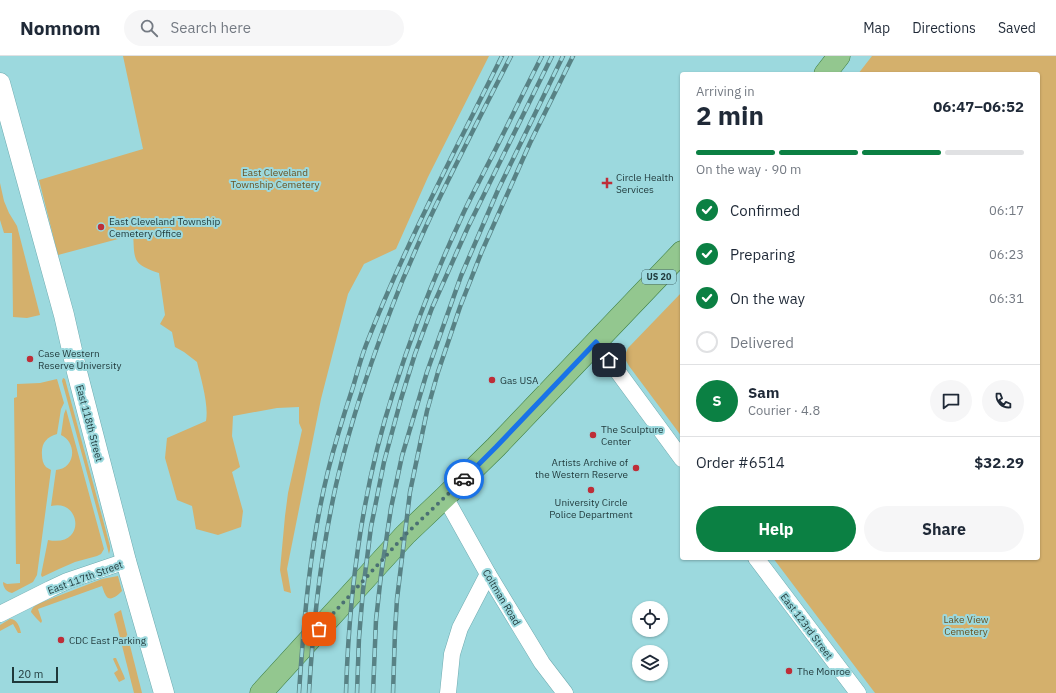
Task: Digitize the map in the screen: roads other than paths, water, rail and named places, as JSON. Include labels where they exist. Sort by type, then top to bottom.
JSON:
[{"type":"main road","points":[[827,72],[839,56]]},
{"type":"main road","name":"US 20","points":[[261,693],[405,535],[496,447],[680,254]]},
{"type":"street","name":"East 118th Street","points":[[0,83],[64,315],[77,372],[126,561],[164,693]]},
{"type":"street","points":[[596,342],[680,456]]},
{"type":"street","name":"Coltman Road","points":[[445,497],[488,574],[542,663],[565,693]]},
{"type":"street","name":"East 123rd Street","points":[[758,560],[858,693]]},
{"type":"street","name":"East 117th Street","points":[[0,614],[50,588],[126,561]]},
{"type":"street","points":[[448,693],[452,654],[460,628],[488,574]]},
{"type":"railway","points":[[299,693],[303,637],[312,554],[322,498],[331,460],[361,360],[397,271],[502,56]]},
{"type":"railway","points":[[309,693],[315,614],[326,536],[342,459],[365,380],[383,329],[422,234],[511,56]]},
{"type":"railway","points":[[346,693],[350,616],[359,540],[373,464],[394,390],[416,326],[450,243],[542,56]]},
{"type":"railway","points":[[357,693],[359,638],[363,590],[371,527],[384,462],[401,399],[415,354],[432,308],[468,227],[552,56]]},
{"type":"railway","points":[[373,693],[376,620],[391,508],[402,456],[427,372],[461,276],[498,190],[563,56]]},
{"type":"railway","points":[[393,693],[397,599],[410,492],[427,411],[438,372],[460,307],[482,251],[530,143],[573,56]]},
{"type":"place","name":"Circle Health Services","points":[[607,183]]},
{"type":"place","name":"East Cleveland Township Cemetery Office","points":[[101,227]]},
{"type":"place","name":"Case Western Reserve University","points":[[30,359]]},
{"type":"place","name":"Gas USA","points":[[492,380]]},
{"type":"place","name":"The Sculpture Center","points":[[593,435]]},
{"type":"place","name":"Artists Archive of the Western Reserve","points":[[636,468]]},
{"type":"place","name":"University Circle Police Department","points":[[591,490]]},
{"type":"place","name":"CDC East Parking","points":[[61,640]]},
{"type":"place","name":"The Monroe","points":[[789,671]]},
{"type":"park label","name":"East Cleveland Township Cemetery","points":[[275,178]]},
{"type":"park label","name":"Lake View Cemetery","points":[[966,624]]}]
